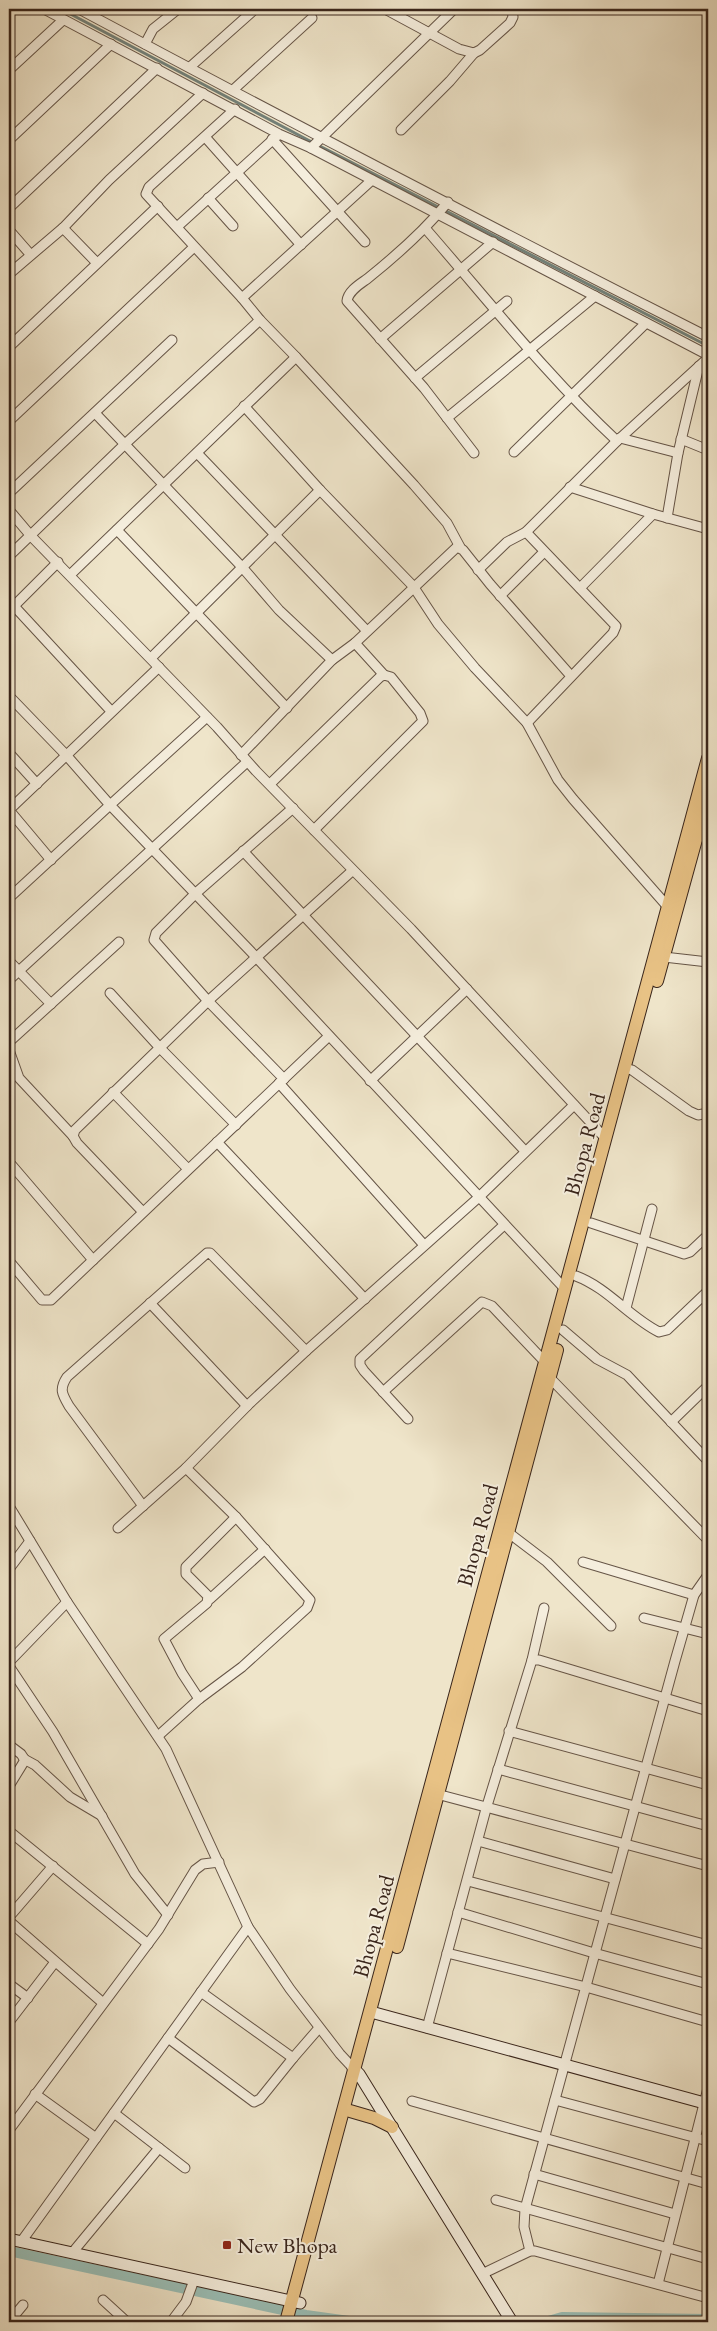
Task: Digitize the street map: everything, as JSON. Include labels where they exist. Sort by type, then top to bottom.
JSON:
[{"type":"main road","name":"Bhopa Road","points":[[433,1793],[509,1533],[591,1223],[668,907],[708,758]]},
{"type":"main road","name":"Bhopa Road","points":[[295,2305],[356,2071],[375,2013],[545,1362],[606,1139],[703,837],[708,796]]},
{"type":"main road","points":[[375,2013],[706,2103]]},
{"type":"main road","name":"Bhopa Road","points":[[289,2322],[350,2111],[356,2071]]},
{"type":"main road","points":[[356,2071],[512,2322]]},
{"type":"main road","points":[[350,2111],[374,2118],[392,2127]]},
{"type":"main road","points":[[9,2239],[72,2253],[192,2286],[295,2305]]},
{"type":"street","points":[[44,9],[235,109],[276,136],[337,211],[365,242]]},
{"type":"street","points":[[79,9],[233,90],[372,180],[443,208],[708,337]]},
{"type":"street","points":[[145,44],[153,29],[178,9]]},
{"type":"street","points":[[190,67],[255,9]]},
{"type":"street","points":[[385,9],[458,48],[474,53]]},
{"type":"street","points":[[316,142],[454,9]]},
{"type":"street","points":[[400,130],[450,81],[474,53],[480,50],[510,23],[513,17],[512,9]]},
{"type":"street","points":[[233,90],[312,18]]},
{"type":"street","points":[[9,70],[63,20]]},
{"type":"street","points":[[9,140],[111,44]]},
{"type":"street","points":[[9,208],[157,68]]},
{"type":"street","points":[[9,274],[30,254],[63,228],[109,180],[203,93]]},
{"type":"street","points":[[235,109],[206,138],[149,187],[146,194],[447,523],[460,547],[478,570],[570,676]]},
{"type":"street","points":[[276,136],[316,142],[378,168],[443,208],[492,242],[708,357],[619,439],[526,532],[507,542],[478,570]]},
{"type":"street","points":[[177,227],[276,136]]},
{"type":"street","points":[[206,138],[238,171],[301,245]]},
{"type":"street","points":[[242,298],[372,180]]},
{"type":"street","points":[[208,198],[233,226]]},
{"type":"street","points":[[9,347],[158,206]]},
{"type":"street","points":[[443,208],[404,250],[358,286],[348,297],[349,304],[415,378],[474,453]]},
{"type":"street","points":[[63,228],[97,263]]},
{"type":"street","points":[[425,228],[530,352],[572,397],[619,439],[678,454]]},
{"type":"street","points":[[9,230],[30,254]]},
{"type":"street","points":[[380,339],[462,270],[492,242]]},
{"type":"street","points":[[9,421],[194,247]]},
{"type":"street","points":[[447,418],[488,382],[530,352],[595,296]]},
{"type":"street","points":[[415,378],[507,301]]},
{"type":"street","points":[[9,556],[125,444],[260,320]]},
{"type":"street","points":[[514,452],[646,323]]},
{"type":"street","points":[[9,493],[172,340]]},
{"type":"street","points":[[70,574],[296,357]]},
{"type":"street","points":[[668,518],[678,454],[699,365]]},
{"type":"street","points":[[244,406],[320,490],[413,586],[450,639],[527,723],[558,780],[573,799],[668,907]]},
{"type":"street","points":[[95,414],[242,567],[279,610],[332,660]]},
{"type":"street","points":[[682,439],[708,450]]},
{"type":"street","points":[[197,453],[367,632]]},
{"type":"street","points":[[570,487],[653,514],[708,529]]},
{"type":"street","points":[[151,658],[320,490]]},
{"type":"street","points":[[9,510],[31,536],[151,658],[244,758],[411,928],[606,1139]]},
{"type":"street","points":[[580,588],[653,514]]},
{"type":"street","points":[[117,530],[287,708]]},
{"type":"street","points":[[526,532],[543,553],[615,623],[616,629],[527,723]]},
{"type":"street","points":[[9,980],[154,849],[244,758],[332,660],[367,632],[453,548],[460,547]]},
{"type":"street","points":[[500,596],[543,553]]},
{"type":"street","points":[[58,562],[11,608],[111,711]]},
{"type":"street","points":[[314,830],[423,721],[420,712],[391,677],[384,675],[355,643]]},
{"type":"street","points":[[51,860],[9,810],[159,667]]},
{"type":"street","points":[[270,784],[384,675]]},
{"type":"street","points":[[9,696],[67,756],[110,805],[256,957],[565,1290]]},
{"type":"street","points":[[9,898],[207,717]]},
{"type":"street","points":[[9,753],[37,784]]},
{"type":"street","points":[[293,808],[196,893],[156,933],[154,940],[281,1081],[424,1245]]},
{"type":"street","points":[[243,851],[419,1036],[525,1151]]},
{"type":"street","points":[[73,1136],[83,1120],[161,1049],[302,914],[352,870]]},
{"type":"street","points":[[9,1042],[119,942]]},
{"type":"street","points":[[664,957],[708,962]]},
{"type":"street","points":[[9,961],[50,1004]]},
{"type":"street","points":[[370,1081],[467,990]]},
{"type":"street","points":[[110,992],[161,1049],[236,1125]]},
{"type":"street","points":[[9,1261],[39,1297],[47,1302],[51,1300],[142,1211],[329,1036]]},
{"type":"street","points":[[9,1050],[19,1078],[73,1136],[77,1143],[142,1211]]},
{"type":"street","points":[[629,1069],[689,1111],[698,1115],[708,1115]]},
{"type":"street","points":[[113,1092],[188,1169]]},
{"type":"street","points":[[118,1528],[186,1468],[247,1406],[306,1351],[478,1198],[574,1105]]},
{"type":"street","points":[[217,1142],[365,1299]]},
{"type":"street","points":[[9,1162],[93,1260]]},
{"type":"street","points":[[626,1308],[652,1209]]},
{"type":"street","points":[[591,1223],[643,1242],[684,1254],[690,1252],[708,1236]]},
{"type":"street","points":[[408,1419],[364,1371],[360,1365],[360,1359],[504,1225]]},
{"type":"street","points":[[143,1506],[85,1429],[62,1394],[61,1388],[67,1377],[210,1252],[306,1351]]},
{"type":"street","points":[[576,1276],[592,1283],[655,1330],[663,1332],[708,1290]]},
{"type":"street","points":[[383,1392],[482,1302],[492,1306],[545,1362]]},
{"type":"street","points":[[150,1304],[247,1406]]},
{"type":"street","points":[[562,1330],[597,1359],[627,1375],[708,1461]]},
{"type":"street","points":[[550,1378],[708,1540]]},
{"type":"street","points":[[671,1422],[708,1386]]},
{"type":"street","points":[[158,1736],[199,1699],[242,1667],[307,1608],[310,1603],[308,1596],[236,1517],[186,1468]]},
{"type":"street","points":[[9,1506],[67,1602],[158,1736],[248,1927],[319,2028],[356,2071]]},
{"type":"street","points":[[210,1599],[186,1574],[186,1567],[236,1517]]},
{"type":"street","points":[[509,1533],[547,1562],[611,1626]]},
{"type":"street","points":[[9,1569],[30,1541]]},
{"type":"street","points":[[199,1699],[182,1673],[164,1639],[208,1603],[210,1599],[265,1549]]},
{"type":"street","points":[[583,1562],[694,1595]]},
{"type":"street","points":[[530,2251],[524,2226],[525,2209],[534,2174],[634,1805],[694,1595],[708,1575]]},
{"type":"street","points":[[67,1602],[9,1664],[53,1732],[141,1882],[168,1915]]},
{"type":"street","points":[[427,2028],[486,1809],[532,1660],[544,1608]]},
{"type":"street","points":[[644,1618],[708,1634]]},
{"type":"street","points":[[532,1660],[539,1660],[708,1711]]},
{"type":"street","points":[[509,1731],[708,1785]]},
{"type":"street","points":[[9,1745],[70,1797],[102,1816]]},
{"type":"street","points":[[9,1786],[24,1762],[24,1758]]},
{"type":"street","points":[[498,1769],[708,1826]]},
{"type":"street","points":[[433,1793],[486,1809],[625,1843],[708,1866]]},
{"type":"street","points":[[9,1831],[148,1944]]},
{"type":"street","points":[[478,1841],[615,1879]]},
{"type":"street","points":[[9,2130],[148,1944],[195,1870],[203,1864],[219,1862]]},
{"type":"street","points":[[52,1866],[9,1919],[55,1962],[104,2003]]},
{"type":"street","points":[[468,1881],[708,1945]]},
{"type":"street","points":[[458,1912],[594,1953],[708,1984]]},
{"type":"street","points":[[21,2242],[248,1927]]},
{"type":"street","points":[[448,1953],[586,1987],[708,2022]]},
{"type":"street","points":[[9,2022],[55,1962]]},
{"type":"street","points":[[9,1984],[28,1998]]},
{"type":"street","points":[[201,1992],[293,2058]]},
{"type":"street","points":[[168,2038],[254,2102],[260,2099],[319,2028]]},
{"type":"street","points":[[658,2284],[684,2177],[706,2103],[708,2088]]},
{"type":"street","points":[[35,2094],[96,2138]]},
{"type":"street","points":[[555,2100],[708,2141]]},
{"type":"street","points":[[412,2101],[708,2184]]},
{"type":"street","points":[[114,2113],[185,2168]]},
{"type":"street","points":[[72,2253],[159,2148]]},
{"type":"street","points":[[534,2174],[675,2214]]},
{"type":"street","points":[[496,2200],[708,2259]]},
{"type":"street","points":[[482,2274],[530,2251],[708,2298]]},
{"type":"street","points":[[171,2322],[186,2302],[192,2286]]},
{"type":"street","points":[[103,2300],[127,2322]]},
{"type":"street","points":[[9,2322],[23,2305]]},
{"type":"waterway","points":[[61,9],[308,140],[708,346]]},
{"type":"waterway","points":[[9,2251],[306,2315],[356,2322]]},
{"type":"waterway","points":[[545,2322],[562,2317],[708,2319]]},
{"type":"place","name":"New Bhopa","points":[[227,2245]]}]
